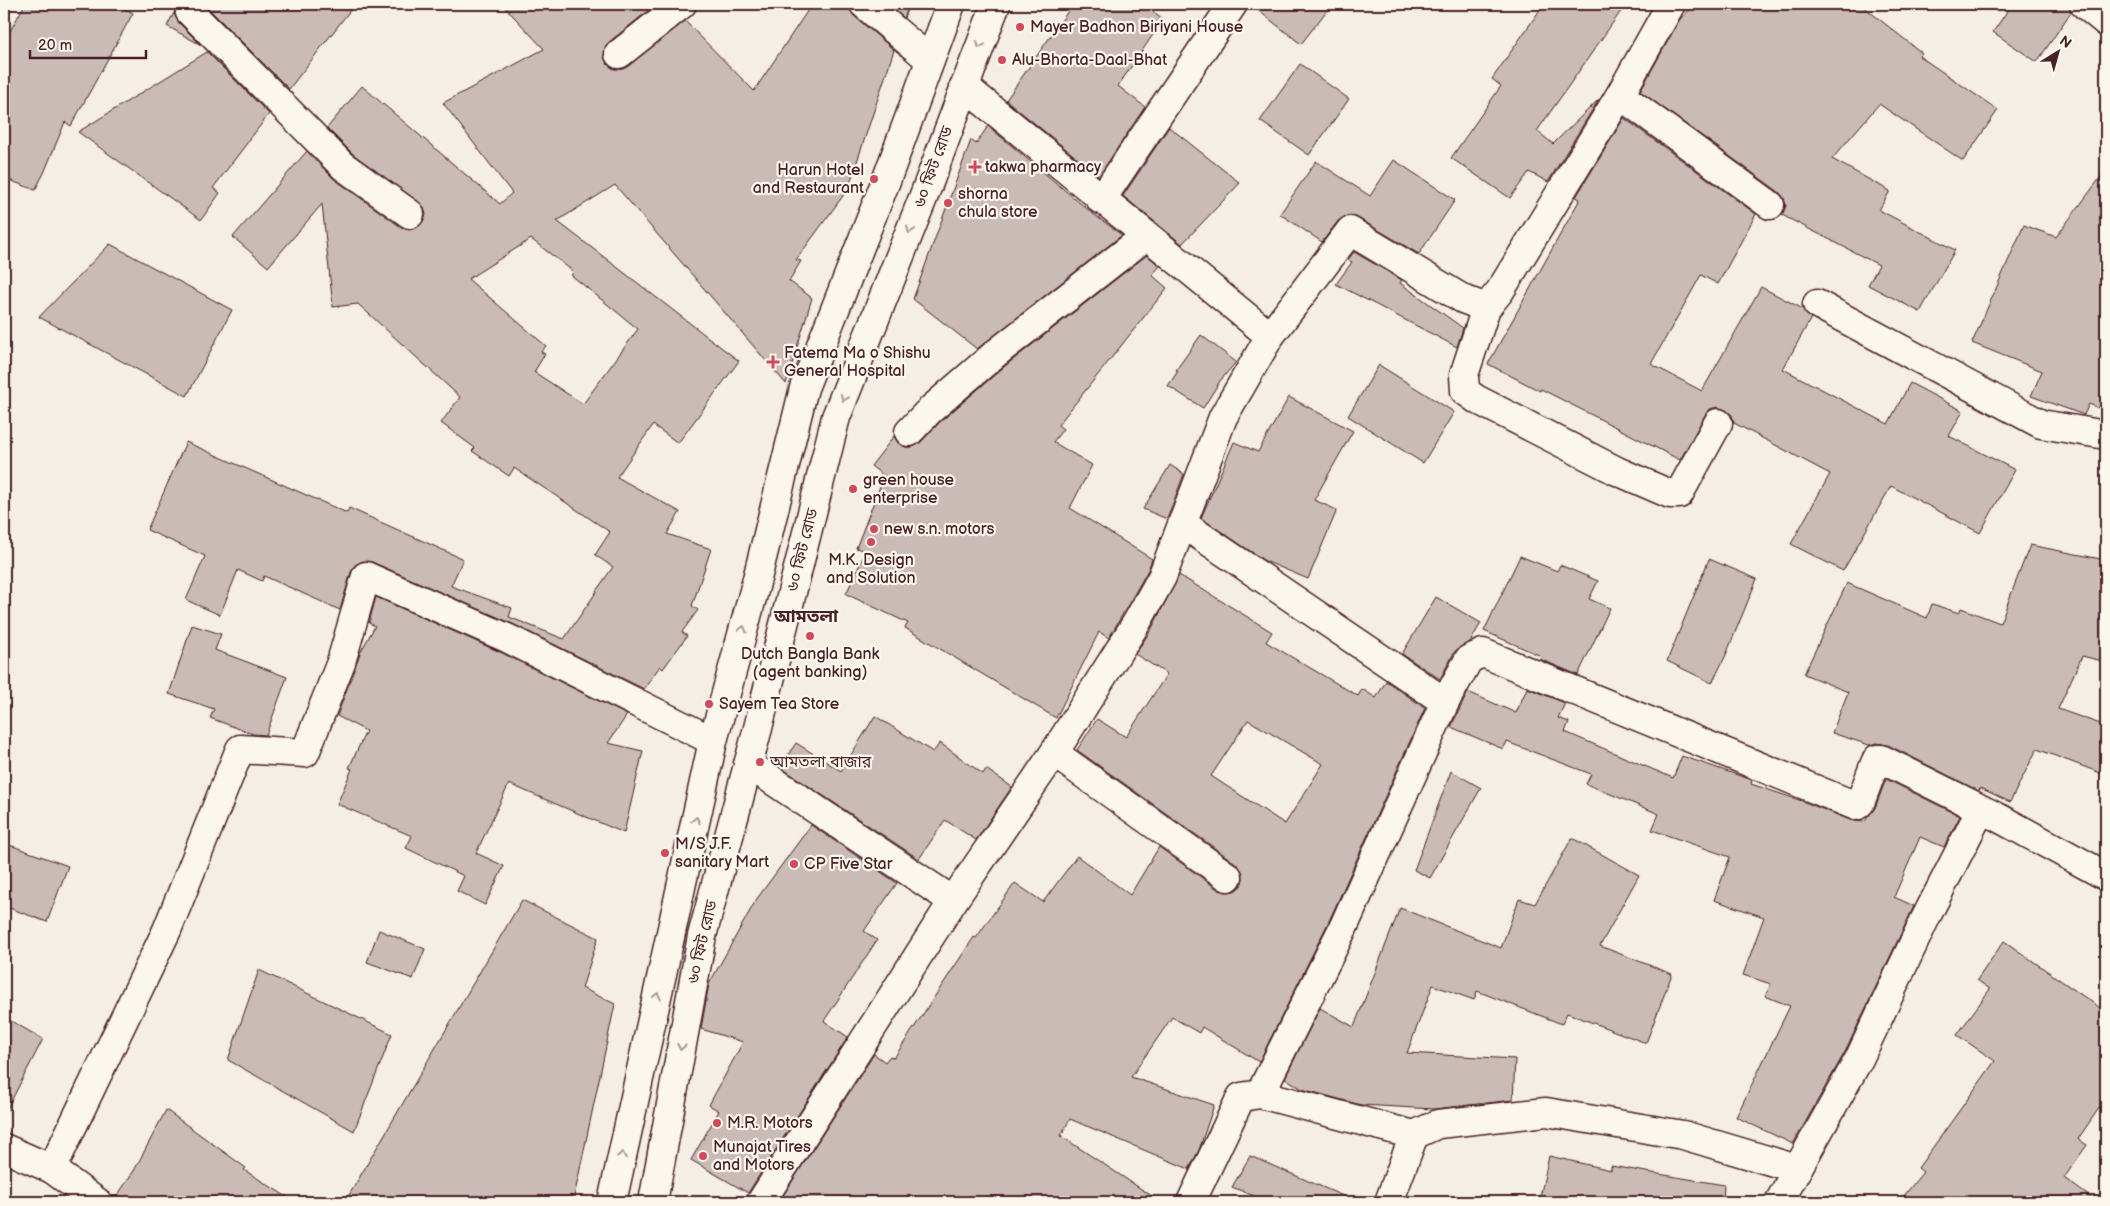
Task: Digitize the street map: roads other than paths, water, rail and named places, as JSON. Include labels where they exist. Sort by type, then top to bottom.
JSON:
[{"type":"street","points":[[193,4],[190,12],[343,166],[410,214]]},
{"type":"street","points":[[619,54],[682,4]]},
{"type":"street","points":[[864,4],[1101,200],[1270,336]]},
{"type":"street","name":"৬০ ফিট রোড","points":[[612,1202],[713,741],[755,587],[804,388],[888,178],[951,4]]},
{"type":"street","name":"৬০ ফিট রোড","points":[[653,1202],[702,936],[758,728],[836,417],[923,198],[996,4]]},
{"type":"street","points":[[1101,200],[1233,4]]},
{"type":"street","points":[[1671,4],[1620,95],[1500,291],[1486,308],[1464,374],[1465,391],[1476,399],[1608,466],[1670,494],[1679,494],[1718,423]]},
{"type":"street","points":[[2084,4],[2106,22]]},
{"type":"street","points":[[1620,95],[1770,205]]},
{"type":"street","points":[[761,1202],[953,901],[1054,752],[1137,622],[1162,577],[1223,417],[1270,336],[1350,231],[1463,299],[1486,308]]},
{"type":"street","points":[[909,432],[929,411],[995,354],[1146,236]]},
{"type":"street","points":[[1817,304],[2041,424],[2106,435]]},
{"type":"street","points":[[1183,524],[1445,702]]},
{"type":"street","points":[[52,1169],[167,930],[240,749],[304,753],[340,662],[366,576],[506,638],[713,741]]},
{"type":"street","points":[[1260,1094],[1343,928],[1445,702],[1469,659],[1483,653],[1850,805],[1856,806],[1860,803],[1877,759],[1982,810],[2106,876]]},
{"type":"street","points":[[721,711],[758,728]]},
{"type":"street","points":[[1054,752],[1228,877]]},
{"type":"street","points":[[748,764],[953,901]]},
{"type":"street","points":[[1779,1202],[1859,1059],[1926,919],[1982,810]]},
{"type":"street","points":[[1191,1202],[1240,1096],[1260,1094],[1414,1136],[1438,1124],[1546,1112],[1683,1135],[1797,1169]]},
{"type":"street","points":[[1389,1202],[1414,1136]]},
{"type":"street","points":[[4,1148],[52,1169],[97,1202]]},
{"type":"place","name":"Mayer Badhon Biriyani House","points":[[1020,27]]},
{"type":"place","name":"Alu-Bhorta-Daal-Bhat","points":[[1002,60]]},
{"type":"place","name":"takwa pharmacy","points":[[975,167]]},
{"type":"place","name":"Harun Hotel and Restaurant","points":[[874,179]]},
{"type":"place","name":"shorna chula store","points":[[948,203]]},
{"type":"place","name":"Fatema Ma o Shishu General Hospital","points":[[773,362]]},
{"type":"place","name":"green house enterprise","points":[[853,489]]},
{"type":"place","name":"new s.n. motors","points":[[874,529]]},
{"type":"place","name":"M.K. Design and Solution","points":[[871,542]]},
{"type":"place","name":"Dutch Bangla Bank (agent banking)","points":[[810,636]]},
{"type":"place","name":"Sayem Tea Store","points":[[709,704]]},
{"type":"place","name":"আমতলা বাজার","points":[[760,762]]},
{"type":"place","name":"M/S J.F. sanitary Mart","points":[[665,853]]},
{"type":"place","name":"CP Five Star","points":[[794,864]]},
{"type":"place","name":"M.R. Motors","points":[[717,1123]]},
{"type":"place","name":"Munajat Tires and Motors","points":[[703,1156]]},
{"type":"district","name":"আমতলা","points":[[806,616]]}]
